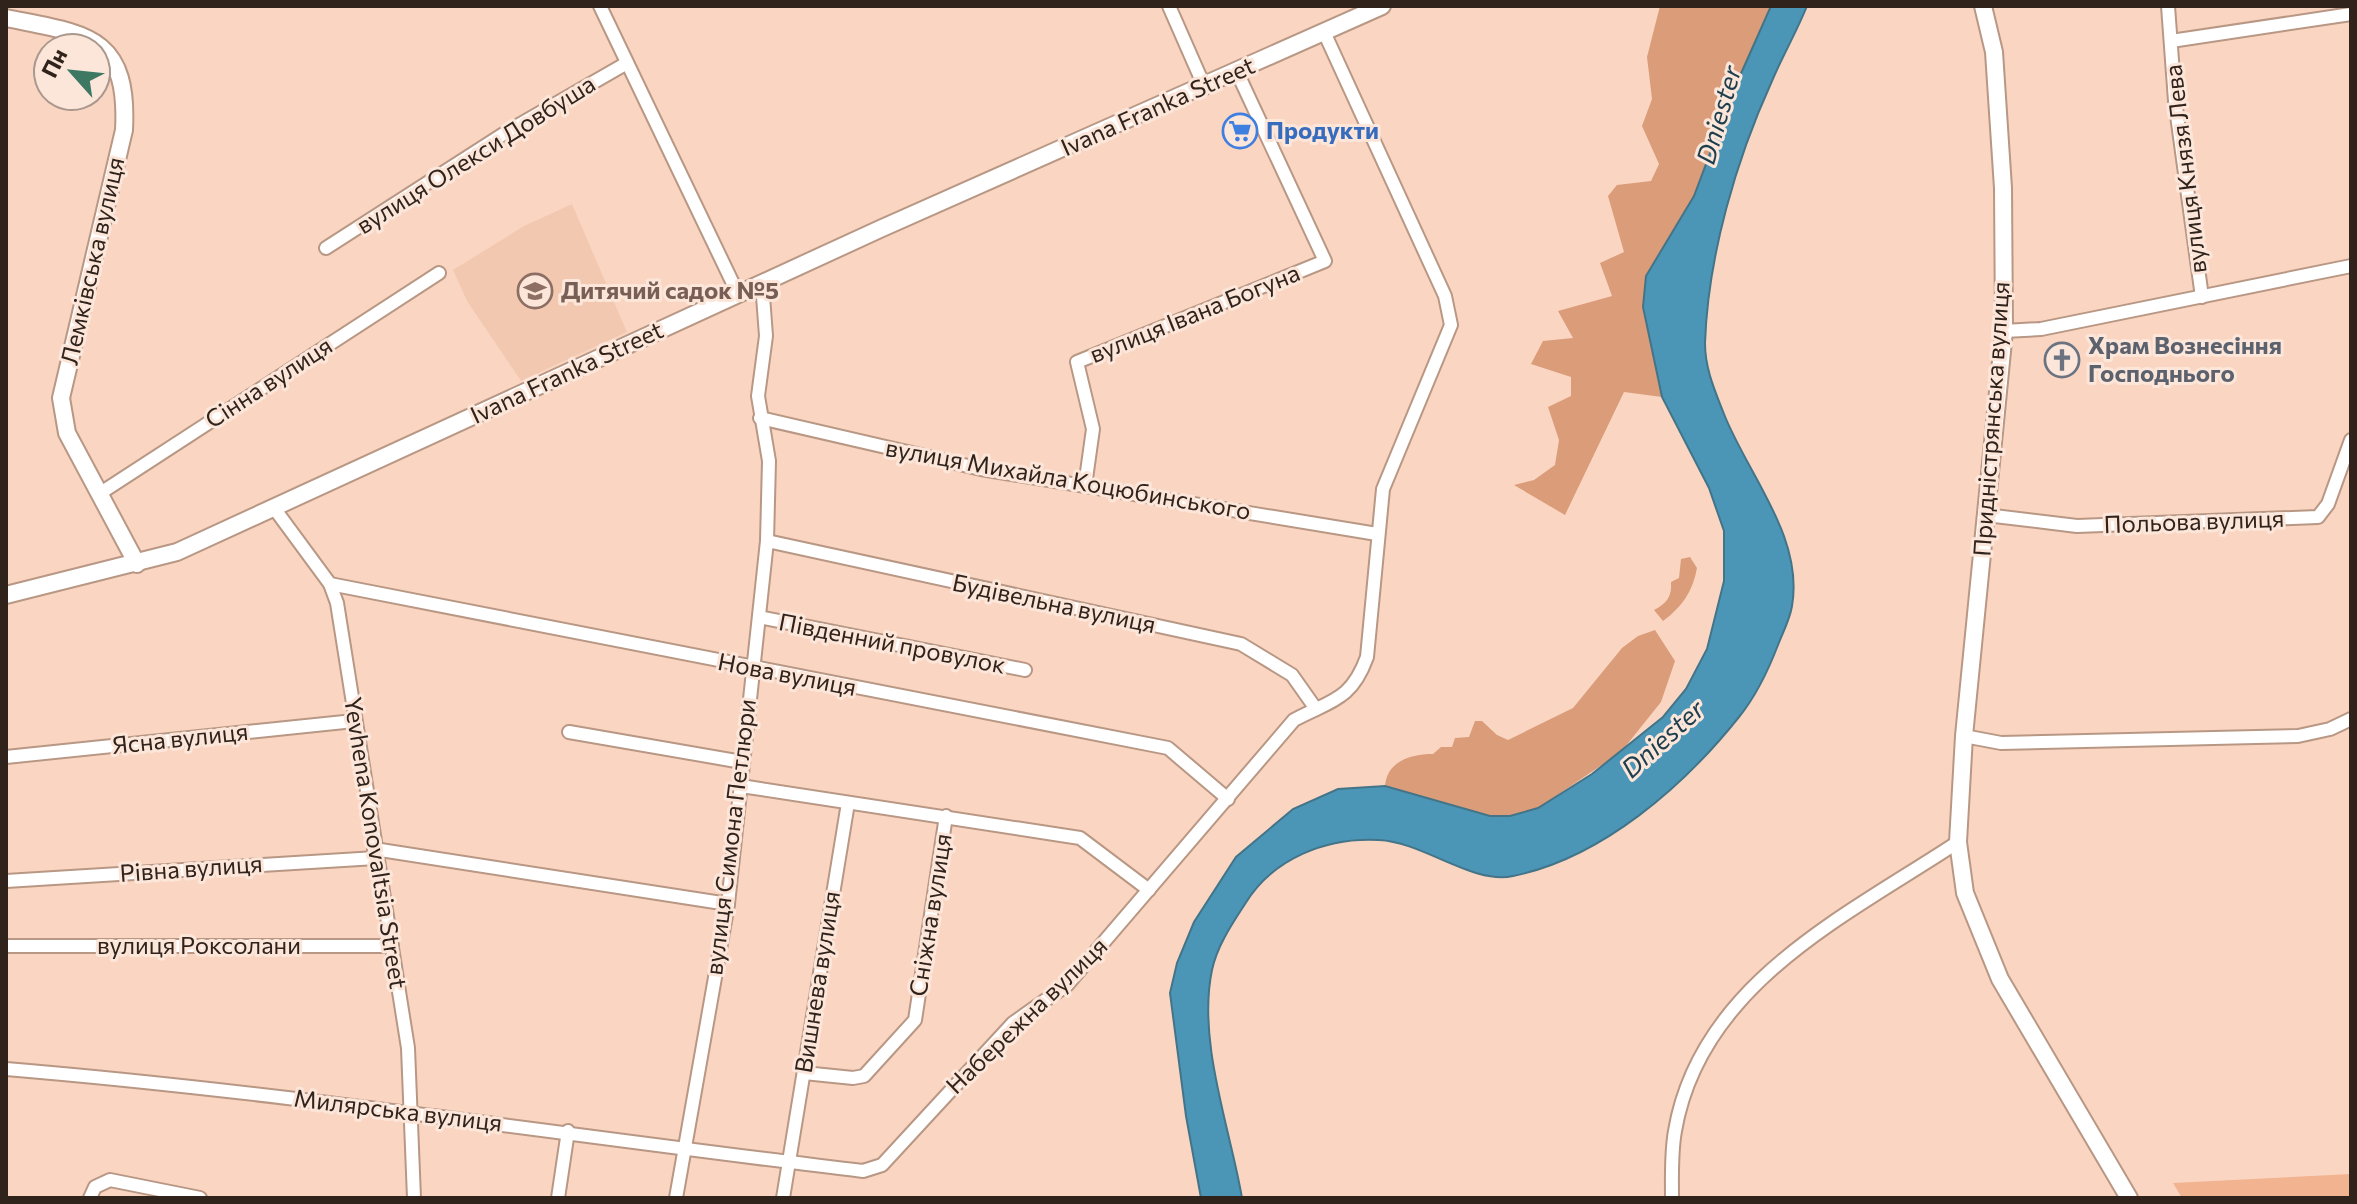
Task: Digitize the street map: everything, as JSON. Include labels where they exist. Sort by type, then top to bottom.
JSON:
[{"type":"main road","name":"Ivana Franka Street","points":[[6,595],[177,552],[762,283],[1205,88],[1382,6]]},
{"type":"main road","name":"Придністрянська вулиця","points":[[1983,6],[1994,52],[2003,188],[2004,331],[1964,736],[1958,842],[1965,893],[2000,979],[2129,1198]]},
{"type":"main road","name":"Лемківська вулиця","points":[[6,18],[84,35],[105,49],[120,71],[126,94],[124,130],[61,398],[67,433],[137,564]]},
{"type":"street","points":[[600,6],[738,294]]},
{"type":"street","points":[[1169,6],[1205,88]]},
{"type":"street","name":"вулиця Князя Лева","points":[[2168,6],[2175,101],[2202,297]]},
{"type":"street","name":"вулиця Князя Лева","points":[[2171,41],[2351,14]]},
{"type":"street","points":[[1324,32],[1445,296],[1451,325],[1432,378],[1392,463],[1383,489],[1377,534]]},
{"type":"street","name":"вулиця Олекси Довбуша","points":[[326,248],[505,133],[627,63]]},
{"type":"street","name":"вулиця Івана Богуна","points":[[1085,486],[1093,429],[1077,362],[1325,261],[1237,72]]},
{"type":"street","points":[[2004,331],[2041,329],[2351,266]]},
{"type":"street","name":"Сінна вулиця","points":[[99,494],[439,273]]},
{"type":"street","name":"вулиця Симона Петлюри","points":[[676,1198],[728,904],[767,541],[769,461],[758,396],[766,336],[762,283]]},
{"type":"street","name":"вулиця Михайла Коцюбинського","points":[[760,418],[981,469],[1377,534]]},
{"type":"street","name":"Польова вулиця","points":[[1986,515],[2077,526],[2318,517],[2328,504],[2351,440]]},
{"type":"street","name":"Yevhena Konovaltsia Street","points":[[274,508],[330,584],[337,603],[408,1048],[413,1112],[414,1198]]},
{"type":"street","name":"Набережна вулиця","points":[[789,1162],[863,1171],[882,1165],[1013,1023],[1067,985],[1294,720],[1338,700],[1361,675],[1367,657],[1377,534]]},
{"type":"street","name":"Будівельна вулиця","points":[[767,541],[1241,644],[1292,675],[1316,709]]},
{"type":"street","name":"Нова вулиця","points":[[330,584],[1168,748],[1228,799]]},
{"type":"street","name":"Південний провулок","points":[[759,617],[1025,670]]},
{"type":"street","points":[[1964,736],[2001,743],[2298,736],[2330,729],[2351,719]]},
{"type":"street","name":"Ясна вулиця","points":[[6,757],[354,721]]},
{"type":"street","points":[[569,732],[742,762]]},
{"type":"street","points":[[741,786],[1080,838],[1149,890]]},
{"type":"street","name":"Вишнева вулиця","points":[[783,1198],[848,803]]},
{"type":"street","name":"Сніжна вулиця","points":[[804,1073],[853,1078],[864,1076],[915,1020],[946,816]]},
{"type":"street","points":[[1672,1198],[1675,1131],[1683,1099],[1695,1067],[1725,1016],[1786,957],[1958,842]]},
{"type":"street","name":"Рівна вулиця","points":[[6,881],[375,853],[728,904]]},
{"type":"street","name":"вулиця Роксолани","points":[[6,946],[392,946]]},
{"type":"street","name":"Милярська вулиця","points":[[6,1069],[136,1080],[413,1112],[789,1162]]},
{"type":"street","points":[[558,1198],[568,1131]]},
{"type":"street","points":[[90,1198],[95,1187],[110,1180],[200,1198]]},
{"type":"shaded area","points":[[1660,6],[1771,6],[1735,87],[1694,196],[1666,242],[1643,307],[1662,397],[1624,392],[1565,515],[1514,485],[1534,480],[1555,465],[1559,440],[1548,407],[1571,396],[1571,377],[1531,364],[1543,341],[1573,338],[1558,311],[1612,296],[1600,263],[1624,252],[1608,196],[1617,185],[1651,181],[1659,164],[1642,126],[1652,99],[1647,57]]},
{"type":"shaded area","name":"Дитячий садок №5","points":[[572,204],[627,332],[521,381],[467,301],[453,270],[524,226]]},
{"type":"shaded area","points":[[1690,557],[1697,568],[1693,584],[1681,604],[1663,621],[1654,610],[1668,599],[1671,582],[1679,578],[1681,559]]},
{"type":"shaded area","points":[[1655,630],[1675,661],[1661,702],[1621,752],[1538,808],[1510,816],[1490,816],[1385,786],[1395,765],[1416,755],[1433,754],[1441,747],[1452,747],[1455,738],[1469,737],[1475,721],[1482,721],[1497,735],[1508,740],[1573,708],[1622,648],[1638,636]]},
{"type":"shaded area","points":[[2351,1174],[2351,1198],[2182,1198],[2173,1183]]},
{"type":"water","name":"Dniester","points":[[1771,6],[1807,6],[1759,111],[1726,209],[1712,276],[1705,343],[1709,371],[1724,414],[1772,507],[1790,555],[1794,580],[1791,611],[1766,673],[1739,717],[1667,793],[1609,836],[1546,867],[1498,877],[1465,869],[1396,842],[1359,840],[1321,847],[1270,874],[1245,904],[1221,944],[1214,961],[1208,997],[1212,1055],[1242,1198],[1201,1198],[1186,1116],[1170,993],[1177,963],[1194,922],[1236,857],[1293,809],[1338,789],[1385,786],[1490,816],[1510,816],[1538,808],[1592,774],[1663,717],[1686,689],[1707,649],[1724,581],[1724,531],[1709,488],[1662,397],[1643,307],[1646,276],[1694,196],[1735,87]]},
{"type":"place","name":"Продукти","points":[[1240,131]]},
{"type":"place","name":"Дитячий садок №5","points":[[535,291]]},
{"type":"place","name":"Храм Вознесіння Господнього","points":[[2062,360]]}]
